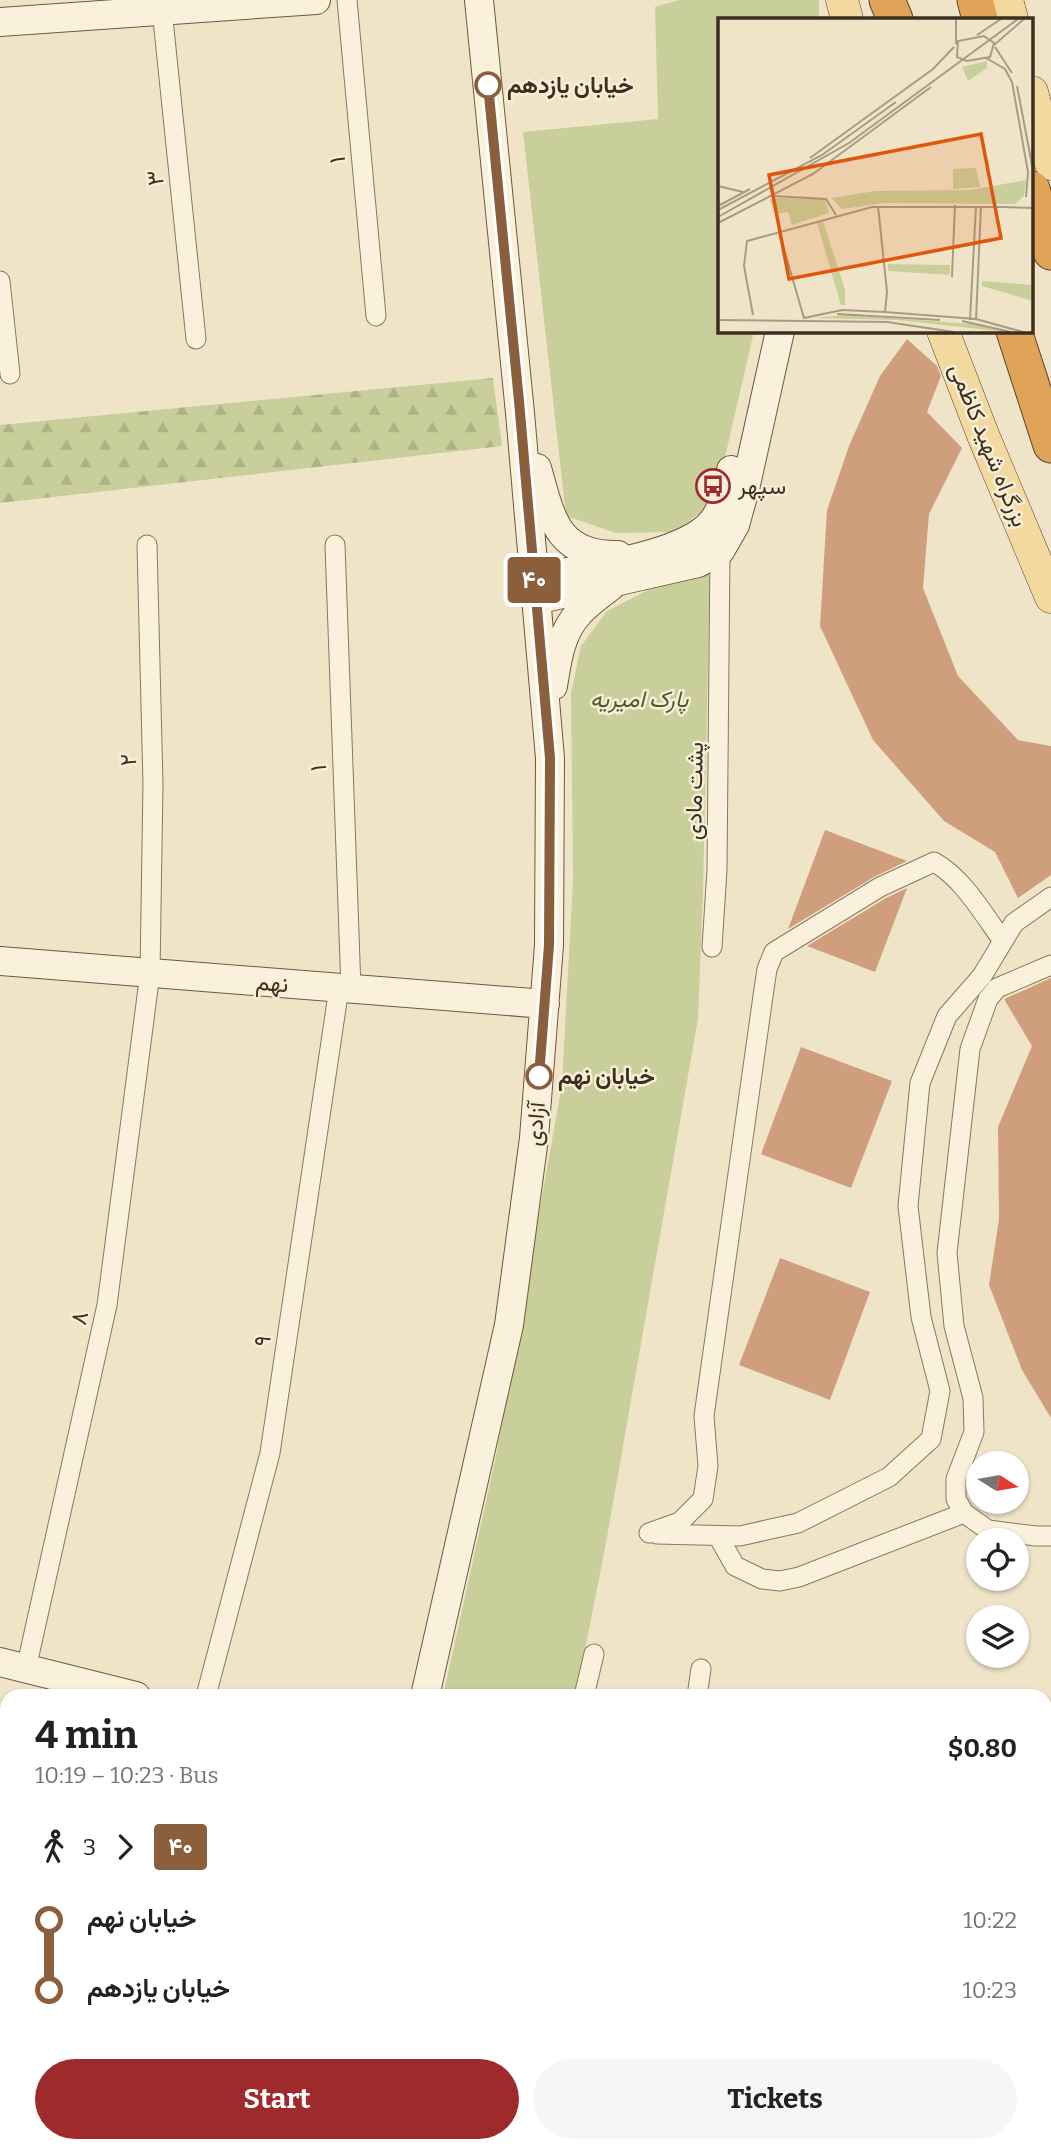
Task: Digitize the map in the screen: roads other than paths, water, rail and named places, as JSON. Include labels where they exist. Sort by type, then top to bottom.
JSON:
[{"type":"highway","points":[[887,0],[895,18]]},
{"type":"highway","points":[[911,0],[916,18]]},
{"type":"highway","points":[[975,0],[980,18]]},
{"type":"highway","points":[[1034,196],[1051,253]]},
{"type":"highway","points":[[1014,332],[1051,445]]},
{"type":"main road","points":[[842,0],[847,18]]},
{"type":"main road","points":[[1007,0],[1012,18]]},
{"type":"main road","points":[[1034,100],[1051,164]]},
{"type":"main road","name":"بزرگراه شهید کاظمی","points":[[943,332],[1051,597]]},
{"type":"street","points":[[0,22],[161,5],[316,0]]},
{"type":"street","name":"۱","points":[[347,0],[376,316]]},
{"type":"street","name":"آزادی","points":[[427,1689],[509,1325],[534,1138],[549,945],[550,758],[520,413],[479,0]]},
{"type":"street","points":[[833,18],[837,0]]},
{"type":"street","name":"۳","points":[[161,5],[196,340]]},
{"type":"street","points":[[0,281],[10,374]]},
{"type":"street","points":[[714,539],[714,520],[727,489],[763,332]]},
{"type":"street","points":[[535,589],[618,581],[698,563],[714,539],[735,525],[780,332]]},
{"type":"street","points":[[520,413],[553,522],[575,547],[601,555],[659,552]]},
{"type":"street","points":[[535,589],[659,552],[696,537],[714,539]]},
{"type":"street","name":"پشت مادی","points":[[712,947],[717,870],[714,539]]},
{"type":"street","name":"۲","points":[[147,545],[153,784],[150,973]]},
{"type":"street","name":"۱","points":[[335,545],[345,988]]},
{"type":"street","points":[[550,758],[552,689],[560,648],[579,613],[618,581]]},
{"type":"street","points":[[1003,941],[957,879],[946,868],[934,862],[880,887],[774,952],[767,970],[763,996],[704,1416],[708,1466],[703,1499],[680,1522],[649,1533],[740,1536],[798,1524],[889,1477],[932,1439],[940,1391],[921,1317],[908,1206],[920,1083],[947,1016],[982,976],[1014,923],[1051,897]]},
{"type":"street","name":"نهم","points":[[0,961],[545,1004]]},
{"type":"street","points":[[1051,965],[998,988],[988,999],[970,1049],[947,1253],[954,1326],[972,1398],[974,1432],[956,1479],[956,1499],[964,1513],[988,1530],[1051,1536]]},
{"type":"street","name":"۸","points":[[13,1665],[107,1305],[150,973]]},
{"type":"street","name":"۹","points":[[208,1689],[270,1453],[345,988]]},
{"type":"street","points":[[718,1536],[735,1566],[762,1579],[780,1581],[799,1577],[964,1513]]},
{"type":"street","points":[[586,1689],[594,1654]]},
{"type":"street","points":[[13,1665],[108,1689]]},
{"type":"street","points":[[698,1689],[701,1669]]},
{"type":"place","name":"خیابان یازدهم","points":[[488,85]]},
{"type":"place","name":"سپهر","points":[[713,486]]},
{"type":"place","name":"خیابان نهم","points":[[539,1076]]},
{"type":"park label","name":"پارک امیریه","points":[[639,699]]}]
